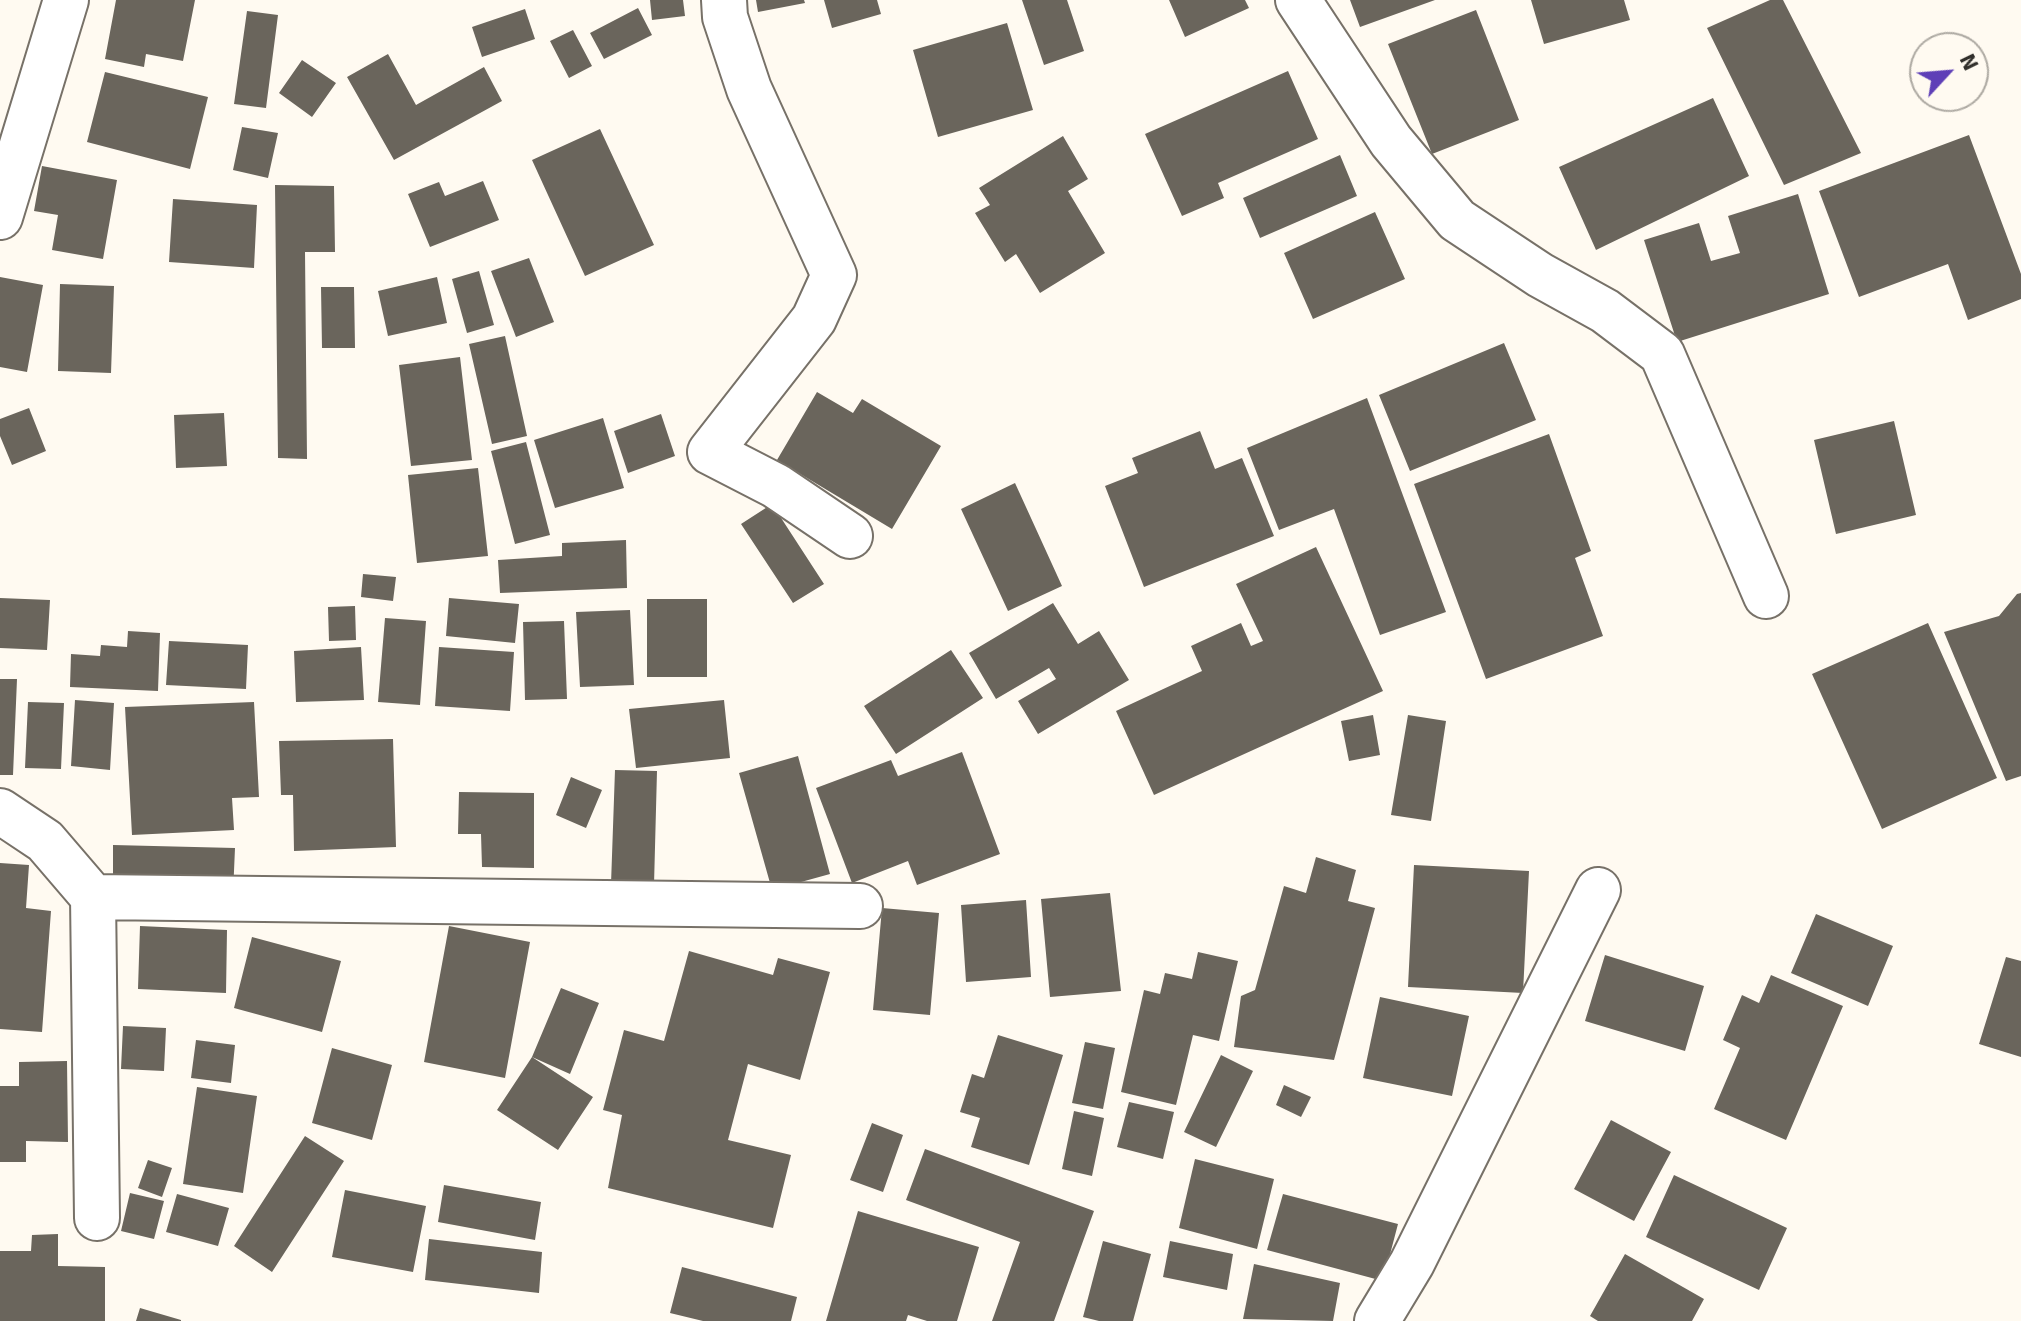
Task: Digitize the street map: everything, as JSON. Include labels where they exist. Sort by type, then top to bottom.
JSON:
[{"type":"street","points":[[0,217],[66,0]]},
{"type":"street","points":[[724,0],[725,17],[749,89],[834,275],[814,319],[710,452],[776,486],[850,536]]},
{"type":"street","points":[[1298,0],[1391,141],[1457,220],[1540,275],[1605,311],[1662,354],[1766,596]]},
{"type":"street","points":[[0,811],[45,841],[93,897],[97,1218]]},
{"type":"street","points":[[1377,1321],[1412,1263],[1598,890]]},
{"type":"street","points":[[93,897],[860,906]]},
{"type":"building","points":[[116,0],[195,0],[183,61],[146,54],[144,67],[105,59]]},
{"type":"building","points":[[650,0],[683,0],[685,16],[652,20]]},
{"type":"building","points":[[756,0],[804,0],[805,3],[758,12]]},
{"type":"building","points":[[824,0],[877,0],[881,14],[832,28]]},
{"type":"building","points":[[1022,0],[1067,0],[1084,51],[1044,65]]},
{"type":"building","points":[[1169,0],[1245,0],[1249,8],[1185,37]]},
{"type":"building","points":[[1350,0],[1435,0],[1360,27]]},
{"type":"building","points":[[1531,0],[1624,0],[1630,20],[1544,44]]},
{"type":"building","points":[[1770,0],[1783,0],[1861,153],[1784,185],[1707,28]]},
{"type":"building","points":[[638,8],[652,35],[604,59],[590,33]]},
{"type":"building","points":[[525,9],[535,39],[482,57],[472,27]]},
{"type":"building","points":[[1476,10],[1519,120],[1432,154],[1388,44]]},
{"type":"building","points":[[247,11],[278,15],[266,108],[234,104]]},
{"type":"building","points":[[1007,23],[1033,110],[938,137],[913,50]]},
{"type":"building","points":[[573,30],[592,66],[569,78],[550,41]]},
{"type":"building","points":[[388,54],[416,105],[484,67],[502,101],[394,160],[347,77]]},
{"type":"building","points":[[302,60],[336,83],[312,117],[279,93]]},
{"type":"building","points":[[1288,71],[1318,139],[1218,183],[1224,198],[1182,216],[1145,134]]},
{"type":"building","points":[[105,72],[208,97],[190,169],[87,142]]},
{"type":"building","points":[[1713,98],[1749,176],[1596,250],[1559,167]]},
{"type":"building","points":[[242,127],[278,133],[268,178],[233,170]]},
{"type":"building","points":[[600,129],[654,245],[585,276],[532,160]]},
{"type":"building","points":[[1969,135],[2021,274],[2021,299],[1968,320],[1948,264],[1859,297],[1819,191]]},
{"type":"building","points":[[1063,136],[1088,179],[1068,191],[1105,253],[1040,293],[1016,254],[1005,262],[975,213],[990,205],[979,188]]},
{"type":"building","points":[[1340,155],[1357,196],[1260,238],[1243,198]]},
{"type":"building","points":[[42,166],[117,180],[103,259],[52,250],[58,215],[34,211]]},
{"type":"building","points":[[483,181],[499,220],[430,247],[408,194],[439,182],[445,196]]},
{"type":"building","points":[[275,185],[334,186],[335,252],[305,252],[307,459],[278,458]]},
{"type":"building","points":[[1798,194],[1829,294],[1677,342],[1644,240],[1699,223],[1711,261],[1740,253],[1728,216]]},
{"type":"building","points":[[173,199],[257,205],[254,268],[169,262]]},
{"type":"building","points":[[1375,212],[1405,279],[1313,319],[1284,253]]},
{"type":"building","points":[[529,258],[554,322],[516,337],[491,271]]},
{"type":"building","points":[[479,271],[494,325],[467,333],[452,279]]},
{"type":"building","points":[[0,277],[43,285],[27,372],[0,367]]},
{"type":"building","points":[[437,277],[447,323],[388,336],[378,291]]},
{"type":"building","points":[[60,284],[114,286],[111,373],[58,371]]},
{"type":"building","points":[[321,287],[354,287],[355,348],[322,348]]},
{"type":"building","points":[[505,336],[527,436],[492,444],[469,344]]},
{"type":"building","points":[[1504,343],[1536,420],[1410,471],[1379,395]]},
{"type":"building","points":[[460,357],[472,460],[411,466],[399,365]]},
{"type":"building","points":[[817,392],[853,413],[862,399],[941,446],[892,529],[777,460]]},
{"type":"building","points":[[1367,398],[1446,612],[1380,635],[1334,509],[1279,530],[1247,448]]},
{"type":"building","points":[[29,408],[46,451],[12,465],[0,436],[0,419]]},
{"type":"building","points":[[224,413],[227,466],[176,468],[174,415]]},
{"type":"building","points":[[661,414],[675,456],[628,473],[614,431]]},
{"type":"building","points":[[603,418],[624,488],[555,508],[534,440]]},
{"type":"building","points":[[1894,421],[1916,515],[1836,534],[1814,440]]},
{"type":"building","points":[[1200,431],[1215,469],[1242,458],[1274,536],[1144,587],[1105,486],[1138,473],[1132,458]]},
{"type":"building","points":[[1549,434],[1591,551],[1575,558],[1603,636],[1486,679],[1414,484]]},
{"type":"building","points":[[526,442],[550,535],[515,544],[491,451]]},
{"type":"building","points":[[478,468],[488,556],[417,563],[408,475]]},
{"type":"building","points":[[1015,483],[1062,586],[1008,611],[961,509]]},
{"type":"building","points":[[772,504],[824,584],[793,603],[741,524]]},
{"type":"building","points":[[626,540],[627,588],[500,593],[498,560],[562,556],[562,543]]},
{"type":"building","points":[[1316,547],[1383,691],[1154,795],[1116,711],[1202,671],[1191,646],[1241,623],[1251,646],[1263,641],[1236,584]]},
{"type":"building","points":[[363,574],[396,577],[393,601],[361,597]]},
{"type":"building","points":[[2021,593],[2021,776],[2006,781],[1944,632],[1999,616]]},
{"type":"building","points":[[0,598],[50,600],[47,650],[0,648]]},
{"type":"building","points":[[449,598],[519,604],[515,643],[446,636]]},
{"type":"building","points":[[647,599],[707,599],[707,677],[647,677]]},
{"type":"building","points":[[1053,603],[1078,644],[1099,631],[1129,680],[1038,734],[1018,701],[1056,679],[1049,668],[996,699],[969,653]]},
{"type":"building","points":[[355,606],[356,640],[329,641],[328,607]]},
{"type":"building","points":[[630,610],[634,685],[580,687],[576,612]]},
{"type":"building","points":[[385,618],[426,621],[420,705],[378,702]]},
{"type":"building","points":[[564,621],[567,699],[525,700],[523,622]]},
{"type":"building","points":[[1928,623],[1997,778],[1882,829],[1812,674]]},
{"type":"building","points":[[128,631],[160,633],[158,691],[70,687],[71,654],[100,656],[101,645],[127,647]]},
{"type":"building","points":[[169,641],[248,645],[246,689],[166,685]]},
{"type":"building","points":[[361,647],[364,700],[296,702],[294,651]]},
{"type":"building","points":[[439,647],[514,652],[510,711],[435,706]]},
{"type":"building","points":[[951,650],[983,698],[896,754],[864,706]]},
{"type":"building","points":[[0,679],[17,679],[13,775],[0,775]]},
{"type":"building","points":[[75,700],[114,703],[110,770],[71,766]]},
{"type":"building","points":[[724,700],[730,758],[636,768],[629,709]]},
{"type":"building","points":[[28,702],[64,703],[61,769],[25,768]]},
{"type":"building","points":[[254,702],[259,797],[232,798],[234,830],[132,835],[125,707]]},
{"type":"building","points":[[1373,715],[1380,755],[1349,761],[1341,721]]},
{"type":"building","points":[[1408,715],[1446,721],[1431,821],[1391,815]]},
{"type":"building","points":[[393,739],[396,847],[294,851],[293,795],[281,795],[279,741]]},
{"type":"building","points":[[962,752],[1000,854],[917,885],[908,861],[852,883],[816,788],[891,760],[898,776]]},
{"type":"building","points":[[798,756],[830,874],[772,890],[739,773]]},
{"type":"building","points":[[615,770],[657,771],[654,885],[611,884]]},
{"type":"building","points":[[571,777],[602,790],[586,828],[556,815]]},
{"type":"building","points":[[459,792],[534,793],[534,868],[482,867],[481,834],[458,834]]},
{"type":"building","points":[[113,845],[235,848],[233,894],[113,890]]},
{"type":"building","points":[[1316,857],[1356,870],[1348,901],[1375,908],[1334,1060],[1234,1047],[1241,996],[1255,990],[1284,886],[1306,893]]},
{"type":"building","points":[[0,863],[29,865],[26,908],[51,911],[42,1032],[0,1029]]},
{"type":"building","points":[[1414,865],[1529,871],[1523,993],[1408,987]]},
{"type":"building","points":[[1110,893],[1121,991],[1050,997],[1041,899]]},
{"type":"building","points":[[1026,900],[1031,977],[966,982],[961,905]]},
{"type":"building","points":[[882,908],[939,913],[930,1015],[873,1010]]},
{"type":"building","points":[[1816,914],[1893,946],[1868,1006],[1791,973]]},
{"type":"building","points":[[140,926],[227,930],[226,993],[138,989]]},
{"type":"building","points":[[449,926],[530,942],[505,1078],[424,1062]]},
{"type":"building","points":[[252,937],[341,961],[322,1032],[234,1008]]},
{"type":"building","points":[[689,951],[773,975],[778,958],[830,972],[800,1080],[748,1064],[728,1140],[791,1155],[773,1228],[608,1188],[622,1115],[603,1110],[624,1030],[664,1041]]},
{"type":"building","points":[[1198,952],[1238,961],[1219,1041],[1193,1035],[1176,1105],[1121,1092],[1144,990],[1160,994],[1165,973],[1192,979]]},
{"type":"building","points":[[1605,955],[1704,986],[1685,1051],[1585,1021]]},
{"type":"building","points":[[2006,957],[2021,961],[2021,1057],[1979,1044]]},
{"type":"building","points":[[1771,975],[1843,1006],[1786,1140],[1714,1109],[1740,1048],[1723,1040],[1742,995],[1759,1003]]},
{"type":"building","points":[[561,988],[599,1003],[570,1074],[532,1057]]},
{"type":"building","points":[[1380,997],[1469,1016],[1452,1096],[1363,1078]]},
{"type":"building","points":[[123,1026],[166,1028],[164,1071],[121,1069]]},
{"type":"building","points":[[998,1035],[1063,1055],[1029,1165],[971,1147],[980,1118],[960,1112],[972,1074],[984,1078]]},
{"type":"building","points":[[196,1040],[235,1045],[231,1083],[191,1078]]},
{"type":"building","points":[[1085,1042],[1115,1048],[1103,1109],[1072,1103]]},
{"type":"building","points":[[332,1048],[392,1065],[372,1140],[312,1123]]},
{"type":"building","points":[[1221,1055],[1253,1071],[1216,1147],[1184,1132]]},
{"type":"building","points":[[532,1057],[593,1097],[558,1150],[497,1110]]},
{"type":"building","points":[[67,1061],[68,1142],[26,1141],[26,1162],[0,1162],[0,1086],[19,1086],[19,1062]]},
{"type":"building","points":[[1284,1085],[1311,1097],[1301,1117],[1276,1105]]},
{"type":"building","points":[[197,1087],[257,1096],[243,1193],[183,1184]]},
{"type":"building","points":[[1129,1102],[1174,1112],[1163,1159],[1117,1147]]},
{"type":"building","points":[[1074,1111],[1104,1118],[1092,1176],[1062,1169]]},
{"type":"building","points":[[1611,1120],[1671,1152],[1634,1221],[1574,1189]]},
{"type":"building","points":[[872,1123],[903,1135],[883,1192],[850,1180]]},
{"type":"building","points":[[305,1136],[344,1161],[272,1272],[234,1246]]},
{"type":"building","points":[[925,1149],[1094,1211],[1054,1321],[992,1321],[1020,1242],[906,1200]]},
{"type":"building","points":[[1195,1159],[1274,1179],[1257,1249],[1179,1228]]},
{"type":"building","points":[[148,1160],[172,1168],[162,1197],[138,1188]]},
{"type":"building","points":[[1674,1175],[1787,1228],[1759,1290],[1646,1237]]},
{"type":"building","points":[[444,1185],[541,1202],[535,1240],[438,1222]]},
{"type":"building","points":[[345,1190],[426,1206],[413,1272],[332,1257]]},
{"type":"building","points":[[130,1193],[164,1201],[154,1239],[121,1231]]},
{"type":"building","points":[[177,1194],[229,1208],[218,1246],[166,1232]]},
{"type":"building","points":[[1283,1194],[1398,1224],[1383,1281],[1267,1250]]},
{"type":"building","points":[[858,1211],[979,1247],[957,1321],[927,1321],[908,1315],[906,1321],[826,1321]]},
{"type":"building","points":[[58,1234],[58,1266],[105,1267],[105,1321],[0,1321],[0,1251],[31,1251],[32,1235]]},
{"type":"building","points":[[429,1239],[542,1252],[539,1293],[425,1280]]},
{"type":"building","points":[[1103,1241],[1151,1254],[1133,1321],[1099,1321],[1083,1317]]},
{"type":"building","points":[[1170,1241],[1233,1254],[1227,1290],[1163,1277]]},
{"type":"building","points":[[1625,1254],[1704,1299],[1692,1321],[1598,1321],[1590,1316]]},
{"type":"building","points":[[1254,1264],[1340,1283],[1333,1321],[1243,1319]]},
{"type":"building","points":[[682,1267],[797,1297],[791,1321],[703,1321],[670,1313]]},
{"type":"building","points":[[140,1308],[181,1320],[181,1321],[136,1321]]}]
